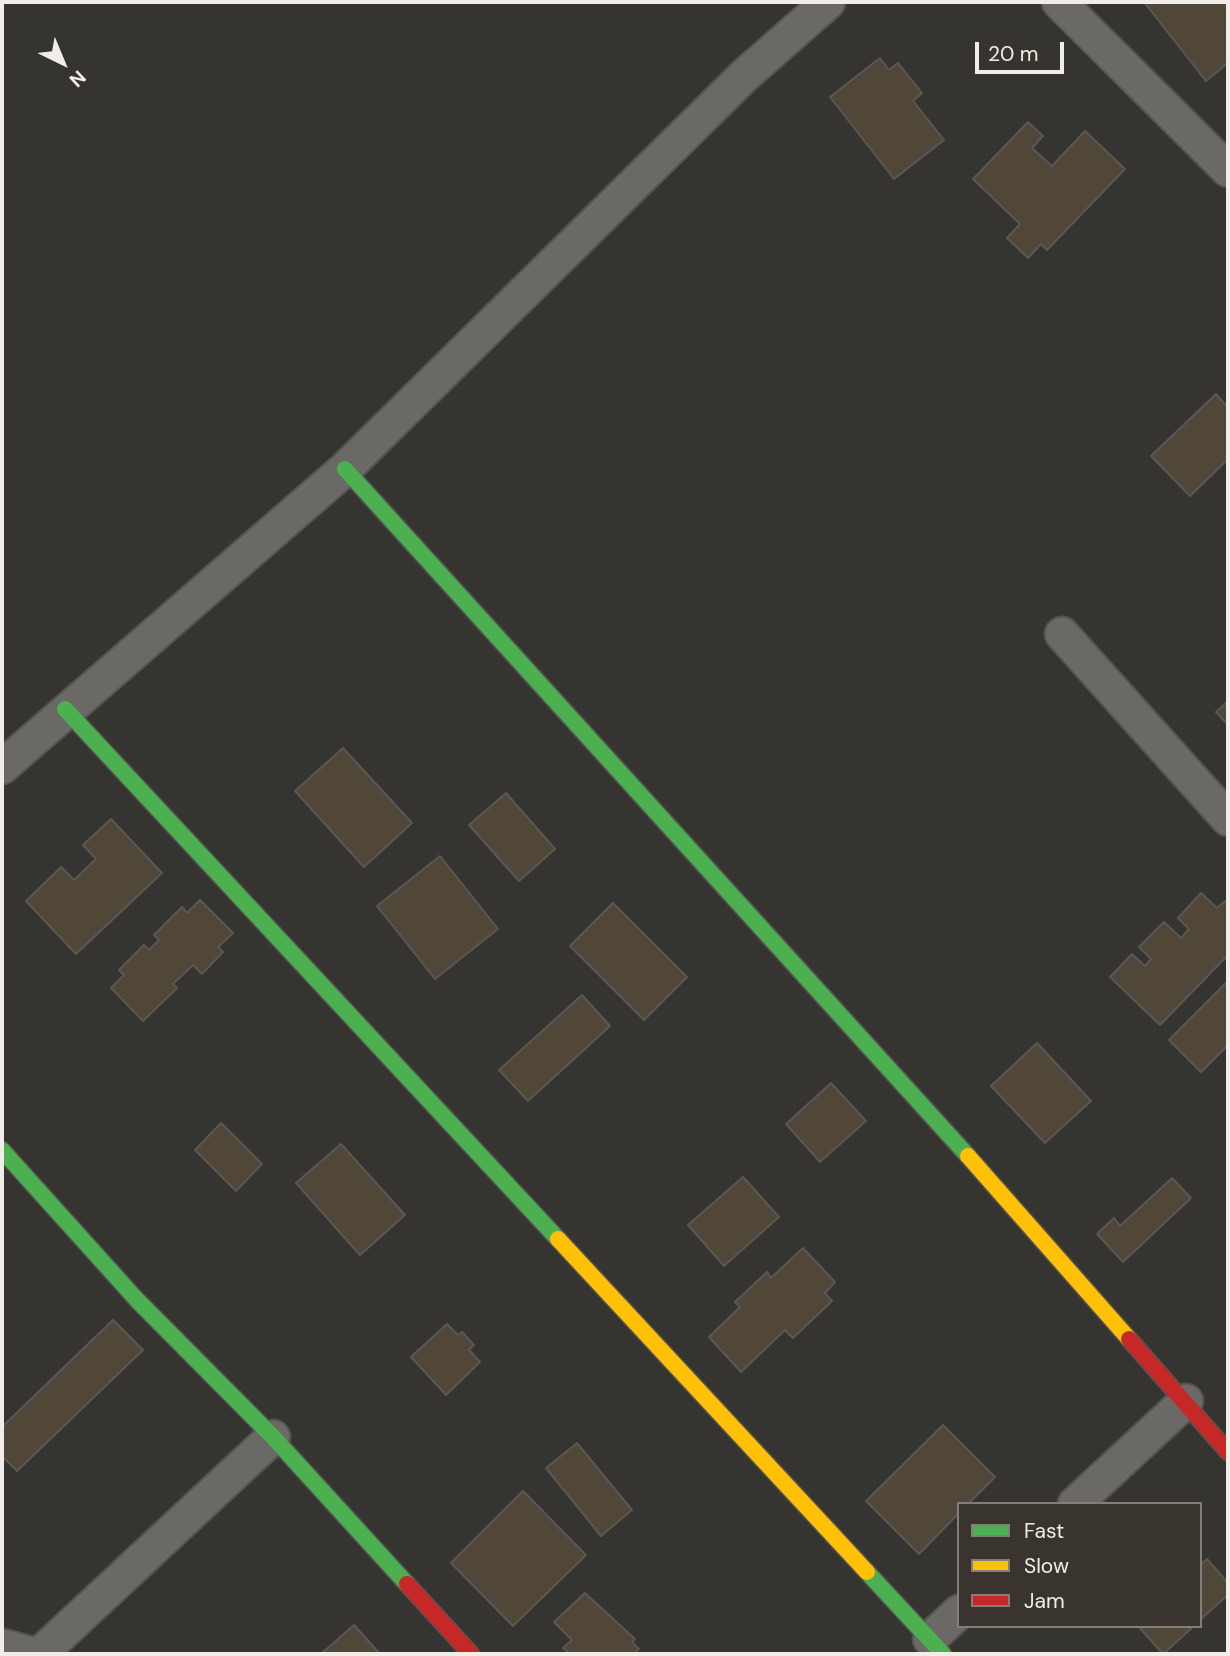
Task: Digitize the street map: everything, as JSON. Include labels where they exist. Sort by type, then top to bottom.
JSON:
[{"type":"street","points":[[2,767],[65,709],[345,469],[734,85],[828,2]]},
{"type":"street","points":[[1059,2],[1223,153]]},
{"type":"street","points":[[345,469],[873,1048],[1186,1401],[1228,1452]]},
{"type":"street","points":[[1062,634],[1228,819]]},
{"type":"street","points":[[65,709],[937,1647],[957,1615]]},
{"type":"street","points":[[2,1150],[138,1300],[273,1437],[471,1654]]},
{"type":"street","points":[[1077,1502],[1186,1401]]},
{"type":"street","points":[[40,1654],[273,1437]]},
{"type":"street","points":[[2,1646],[32,1654]]},
{"type":"building","points":[[1144,2],[1228,2],[1228,63],[1206,81]]},
{"type":"building","points":[[880,58],[889,70],[898,63],[922,93],[913,101],[944,140],[894,179],[830,97]]},
{"type":"building","points":[[1028,122],[1043,136],[1032,148],[1052,166],[1085,131],[1125,169],[1047,250],[1041,244],[1028,258],[1007,238],[1020,224],[973,179]]},
{"type":"building","points":[[1216,394],[1228,408],[1228,459],[1190,496],[1151,456]]},
{"type":"building","points":[[1228,701],[1228,725],[1216,712]]},
{"type":"building","points":[[343,748],[412,823],[364,867],[295,791]]},
{"type":"building","points":[[506,793],[555,849],[519,881],[469,825]]},
{"type":"building","points":[[111,819],[162,873],[76,954],[26,901],[61,867],[74,880],[96,859],[83,845]]},
{"type":"building","points":[[440,856],[498,929],[435,979],[377,906]]},
{"type":"building","points":[[1201,893],[1217,908],[1225,901],[1228,904],[1228,955],[1160,1025],[1110,977],[1132,954],[1145,966],[1151,959],[1139,947],[1164,922],[1181,938],[1189,929],[1178,918]]},
{"type":"building","points":[[200,900],[233,933],[218,947],[223,952],[202,974],[193,965],[173,984],[177,988],[143,1021],[111,988],[124,975],[119,970],[144,945],[149,950],[159,940],[154,935],[182,907],[187,913]]},
{"type":"building","points":[[613,903],[687,977],[644,1020],[570,946]]},
{"type":"building","points":[[1228,981],[1228,1045],[1201,1072],[1169,1040]]},
{"type":"building","points":[[582,995],[610,1026],[528,1101],[499,1070]]},
{"type":"building","points":[[1037,1043],[1091,1101],[1045,1143],[991,1086]]},
{"type":"building","points":[[831,1083],[866,1121],[820,1162],[786,1124]]},
{"type":"building","points":[[221,1123],[262,1164],[236,1191],[195,1150]]},
{"type":"building","points":[[341,1144],[405,1215],[360,1255],[296,1183]]},
{"type":"building","points":[[743,1177],[779,1217],[724,1266],[688,1225]]},
{"type":"building","points":[[1172,1178],[1191,1198],[1123,1262],[1097,1234],[1114,1218],[1120,1226]]},
{"type":"building","points":[[803,1248],[835,1282],[825,1293],[832,1301],[793,1338],[785,1330],[741,1372],[709,1337],[740,1307],[735,1302],[767,1272],[771,1278]]},
{"type":"building","points":[[113,1320],[143,1350],[17,1471],[2,1456],[2,1427]]},
{"type":"building","points":[[447,1324],[458,1335],[462,1332],[474,1345],[469,1350],[480,1362],[446,1395],[411,1357]]},
{"type":"building","points":[[943,1425],[995,1477],[970,1502],[957,1502],[957,1515],[919,1554],[866,1501]]},
{"type":"building","points":[[577,1443],[632,1510],[601,1536],[546,1468]]},
{"type":"building","points":[[523,1491],[586,1555],[513,1626],[451,1563]]},
{"type":"building","points":[[1207,1559],[1228,1583],[1228,1595],[1202,1618],[1202,1563]]},
{"type":"building","points":[[585,1593],[635,1639],[632,1642],[639,1649],[633,1654],[570,1654],[563,1648],[572,1640],[554,1622]]},
{"type":"building","points":[[354,1625],[380,1654],[321,1654]]},
{"type":"building","points":[[1140,1628],[1192,1628],[1163,1654]]},
{"type":"traffic: fast","points":[[345,469],[968,1156]]},
{"type":"traffic: fast","points":[[65,709],[558,1239]]},
{"type":"traffic: fast","points":[[2,1150],[137,1300],[273,1437],[407,1584]]},
{"type":"traffic: fast","points":[[867,1572],[943,1654]]},
{"type":"traffic: slow","points":[[968,1156],[1129,1339]]},
{"type":"traffic: slow","points":[[558,1239],[867,1572]]},
{"type":"traffic: jam","points":[[1129,1339],[1228,1452]]},
{"type":"traffic: jam","points":[[407,1584],[471,1654]]}]
